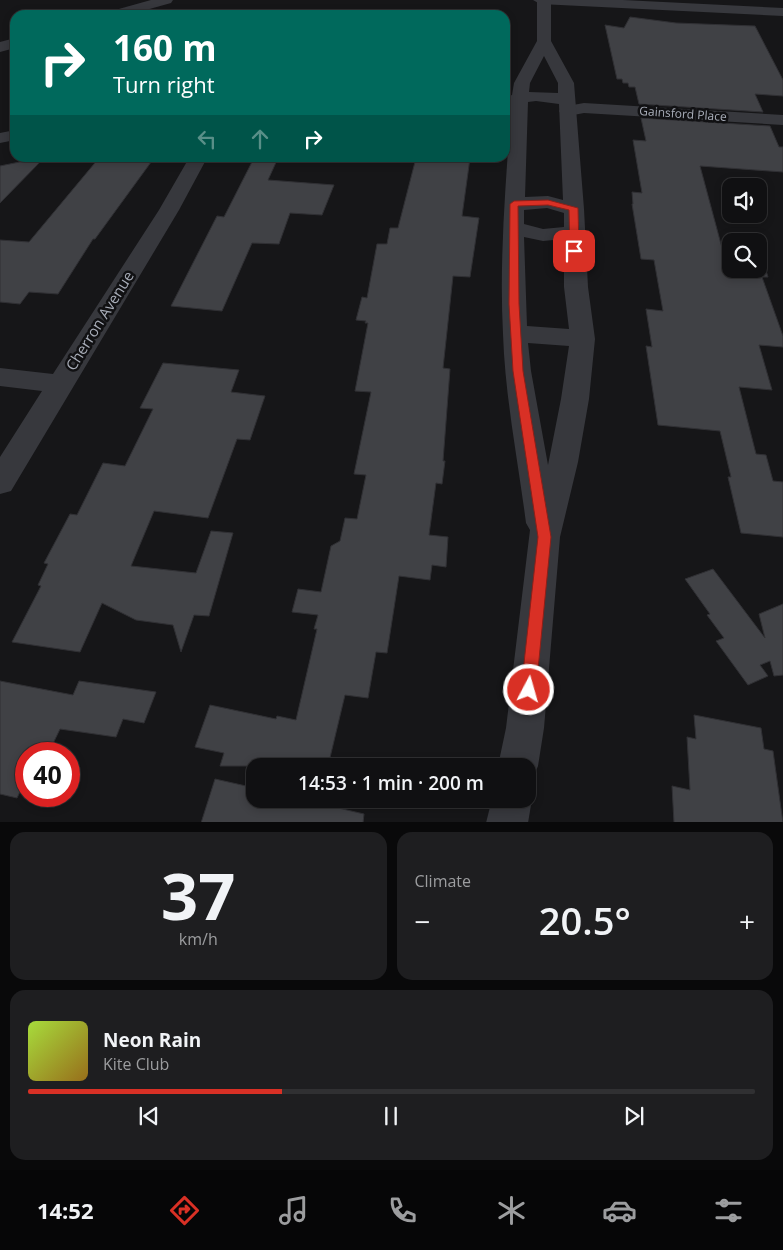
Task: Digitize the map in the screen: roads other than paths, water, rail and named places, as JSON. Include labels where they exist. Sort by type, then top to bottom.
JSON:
[{"type":"street","points":[[131,10],[166,0]]},
{"type":"street","points":[[544,537],[518,371],[515,333],[513,228],[514,204],[539,107],[566,84],[544,41],[543,0],[765,6],[783,12]]},
{"type":"street","points":[[519,758],[525,728],[544,537],[563,462],[575,399],[582,339],[576,287],[574,208],[539,107],[522,83],[544,41]]},
{"type":"street","name":"Gainsford Place","points":[[539,107],[783,120]]},
{"type":"street","name":"Cherron Avenue","points":[[0,482],[169,210],[196,162]]},
{"type":"street","points":[[514,204],[548,202],[574,208]]},
{"type":"street","points":[[513,228],[543,235],[574,232]]},
{"type":"street","points":[[515,333],[582,339]]},
{"type":"street","points":[[0,377],[60,384]]},
{"type":"street","points":[[507,822],[510,808]]}]
